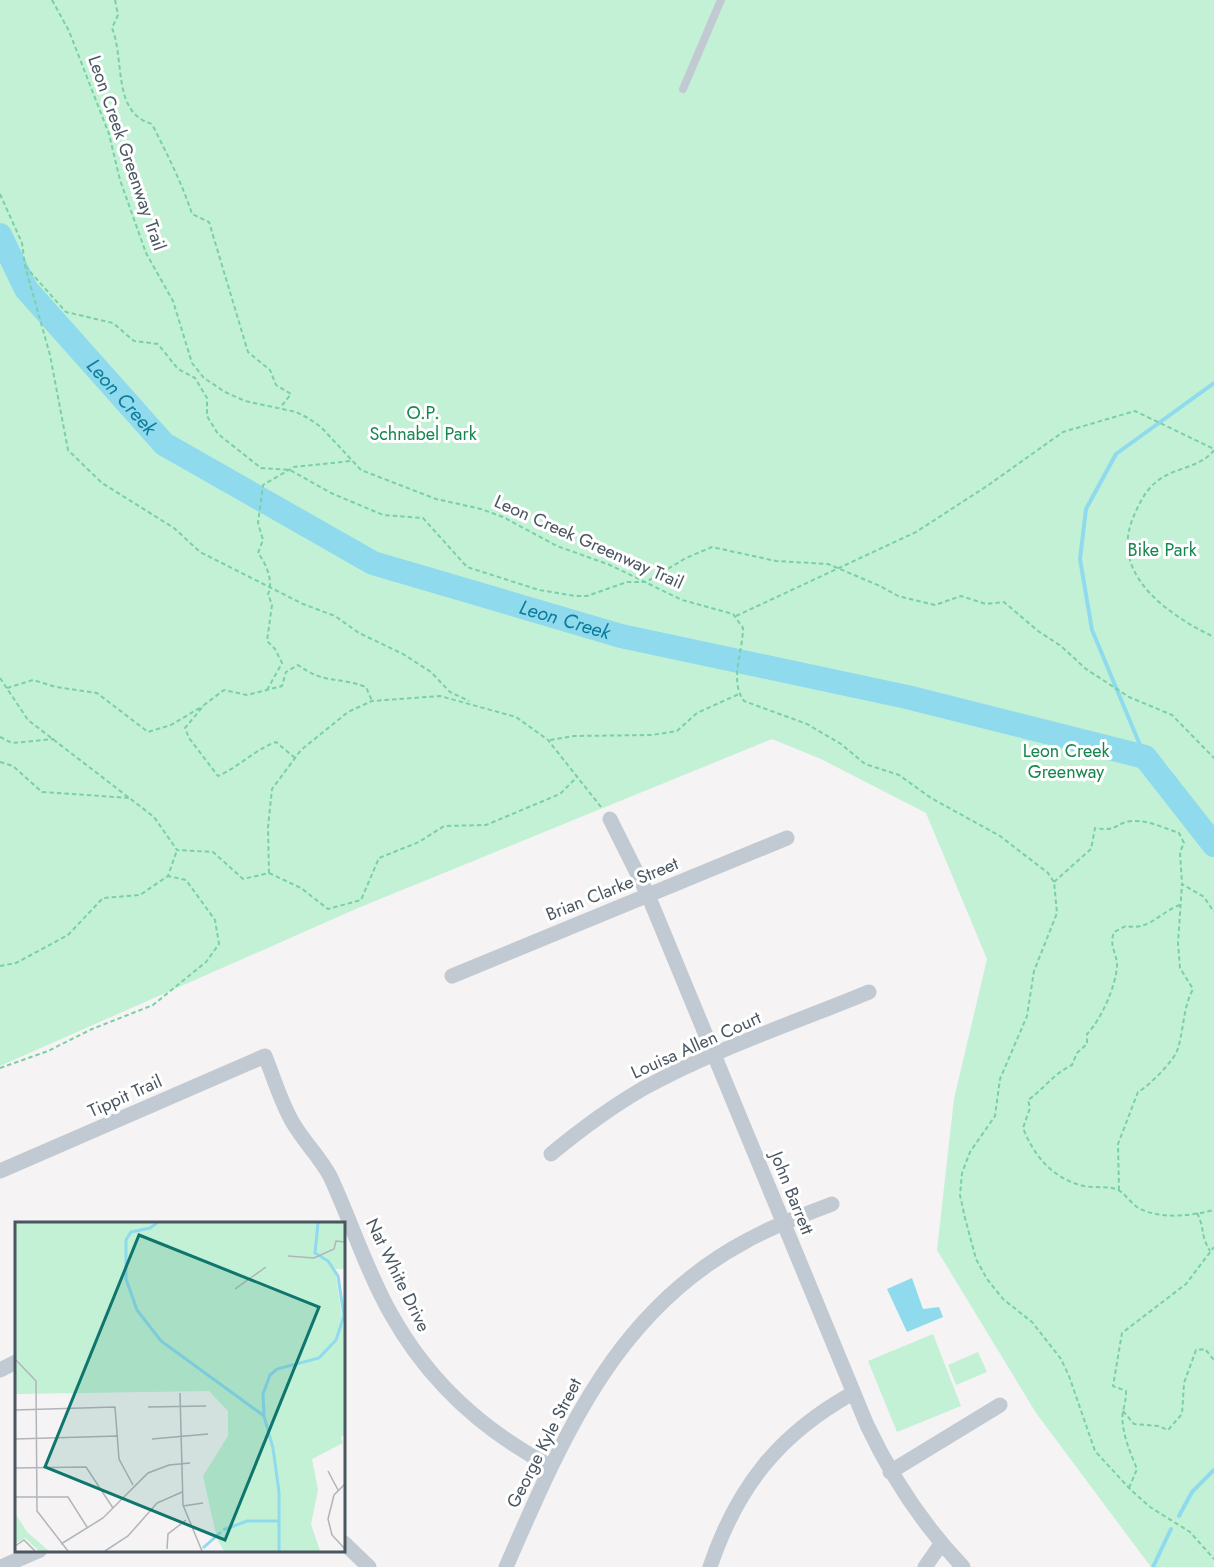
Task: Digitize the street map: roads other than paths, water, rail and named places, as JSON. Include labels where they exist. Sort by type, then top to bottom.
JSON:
[{"type":"street","name":"John Barrett","points":[[610,819],[648,895],[853,1392],[890,1472],[941,1544],[963,1567]]},
{"type":"street","name":"Brian Clarke Street","points":[[452,976],[787,838]]},
{"type":"street","name":"Louisa Allen Court","points":[[551,1154],[587,1125],[644,1088],[715,1055],[869,992]]},
{"type":"street","name":"Tippit Trail","points":[[0,1171],[265,1056]]},
{"type":"street","name":"Nat White Drive","points":[[265,1056],[293,1123],[328,1173],[342,1221]]},
{"type":"street","name":"George Kyle Street","points":[[506,1567],[550,1466],[582,1403],[608,1364],[638,1327],[672,1294],[709,1264],[746,1240],[783,1222],[832,1204]]},
{"type":"street","name":"Nat White Drive","points":[[345,1227],[391,1313],[432,1374],[484,1426],[511,1445],[550,1466]]},
{"type":"street","points":[[0,1370],[15,1362]]},
{"type":"street","points":[[710,1567],[732,1511],[764,1463],[806,1423],[853,1392]]},
{"type":"street","points":[[890,1472],[1000,1405]]},
{"type":"street","points":[[345,1544],[369,1567]]},
{"type":"street","points":[[925,1567],[941,1544]]},
{"type":"street","points":[[1,1567],[38,1552]]},
{"type":"lane","points":[[683,89],[702,38],[721,0]]},
{"type":"water","points":[[912,1278],[923,1309],[939,1307],[943,1317],[907,1332],[887,1289]]},
{"type":"waterway","name":"Leon Creek","points":[[0,235],[26,289],[164,444],[373,563],[621,636],[907,697],[1145,757],[1214,845]]},
{"type":"waterway","points":[[1145,757],[1092,630],[1080,559],[1086,509],[1116,454],[1214,383]]},
{"type":"waterway","points":[[1179,1516],[1192,1492],[1214,1470]]},
{"type":"waterway","points":[[1153,1567],[1171,1529]]},
{"type":"park label","name":"O.P. Schnabel Park","points":[[423,423]]},
{"type":"park label","name":"Bike Park","points":[[1162,550]]},
{"type":"park label","name":"Leon Creek Greenway","points":[[1066,762]]}]
